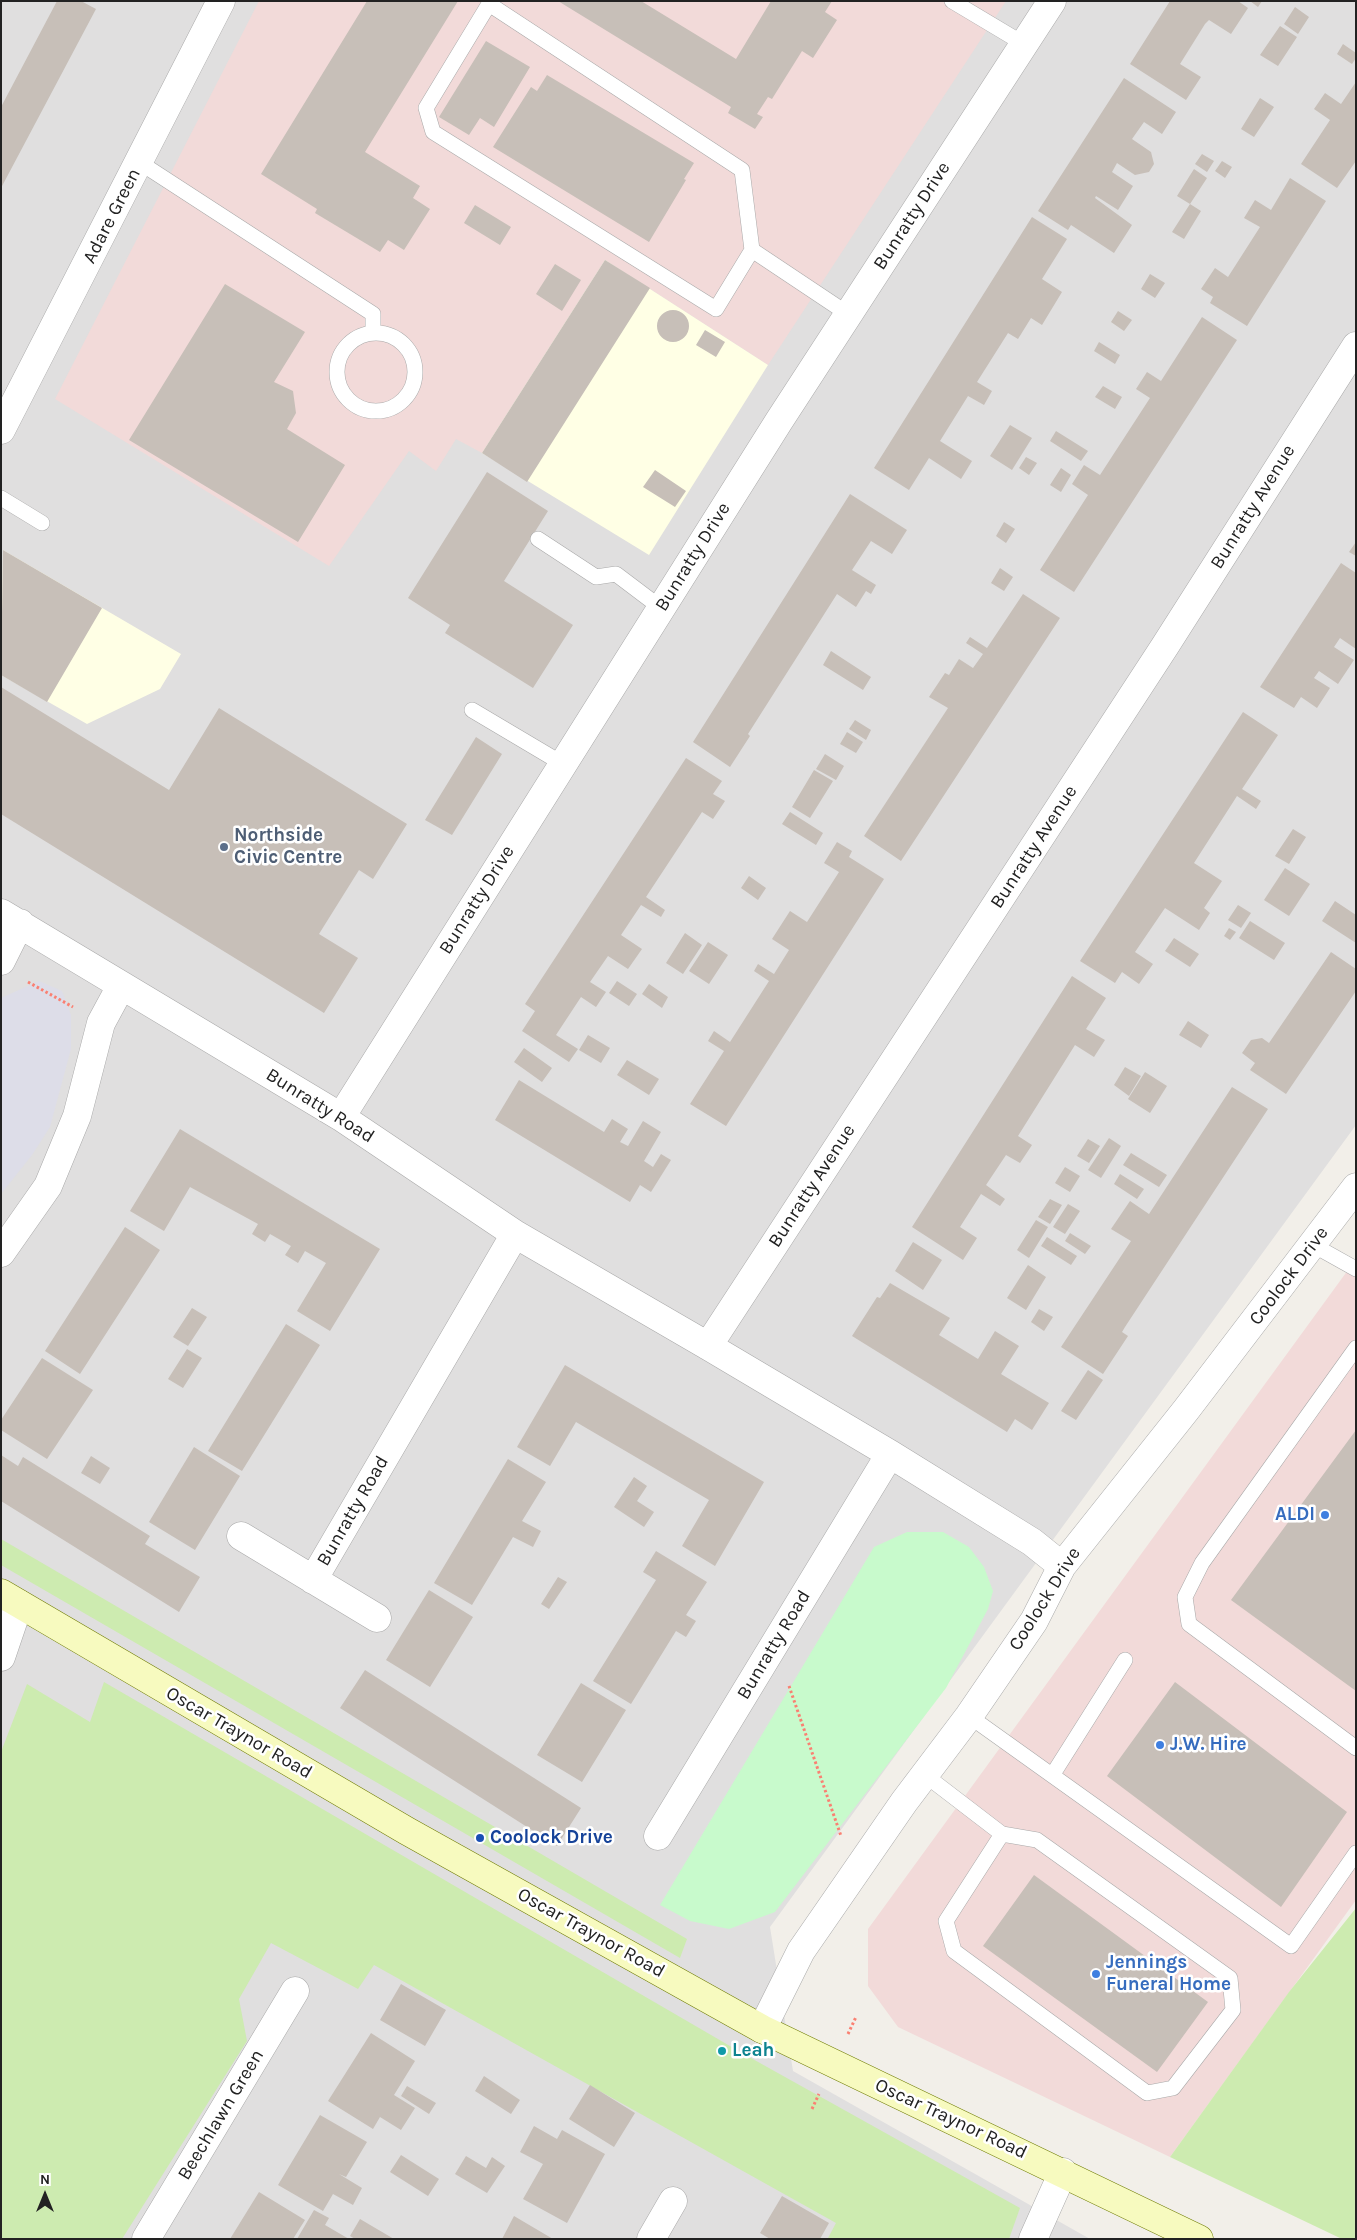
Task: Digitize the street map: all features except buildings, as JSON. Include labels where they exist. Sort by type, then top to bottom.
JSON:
[{"type":"main road","name":"Oscar Traynor Road","points":[[10,1599],[407,1831],[762,2029],[1199,2239]]},
{"type":"street","name":"Adare Green","points":[[1,430],[221,1]]},
{"type":"street","name":"Bunratty Drive","points":[[341,1117],[562,764],[848,314],[1052,1]]},
{"type":"street","name":"Bunratty Avenue","points":[[708,1346],[1165,646],[1356,346]]},
{"type":"street","name":"Bunratty Road","points":[[1,961],[11,918],[120,986],[341,1117],[515,1234],[890,1454],[1032,1542],[1062,1566]]},
{"type":"street","points":[[1,1253],[48,1186],[77,1116],[101,1023],[120,986]]},
{"type":"street","name":"Coolock Drive","points":[[762,2029],[801,1951],[868,1854],[969,1716],[1034,1621],[1062,1566],[1313,1245],[1356,1187]]},
{"type":"street","name":"Bunratty Road","points":[[313,1580],[515,1234]]},
{"type":"street","name":"Bunratty Road","points":[[658,1836],[890,1454]]},
{"type":"street","name":"Bunratty Road","points":[[241,1536],[377,1618]]},
{"type":"street","points":[[1,1657],[10,1599]]},
{"type":"street","name":"Beechlawn Green","points":[[146,2239],[295,1991]]},
{"type":"street","points":[[1033,2239],[1063,2172]]},
{"type":"street","points":[[651,2239],[673,2201]]},
{"type":"lane","points":[[952,1],[1024,44]]},
{"type":"lane","points":[[752,250],[716,309],[433,132],[426,108],[489,4],[742,170],[752,250],[848,314]]},
{"type":"lane","points":[[139,162],[372,314],[373,333]]},
{"type":"lane","points":[[373,333],[385,334],[397,339],[413,359],[415,371],[413,384],[408,396],[398,404],[374,411],[362,409],[350,402],[342,392],[337,380],[337,367],[341,354],[349,344],[360,336],[373,333]]},
{"type":"lane","points":[[1,498],[42,522]]},
{"type":"lane","points":[[538,539],[596,576],[616,574],[661,608]]},
{"type":"lane","points":[[472,710],[562,764]]},
{"type":"lane","points":[[1313,1245],[1356,1270]]},
{"type":"lane","points":[[1356,1348],[1202,1563],[1185,1597],[1189,1624],[1356,1748]]},
{"type":"lane","points":[[1053,1774],[1125,1660]]},
{"type":"lane","points":[[969,1716],[1053,1774],[1291,1946],[1356,1853]]},
{"type":"lane","points":[[925,1775],[1002,1834],[1036,1840],[1230,1978],[1233,2010],[1173,2088],[1147,2093],[954,1951],[946,1920],[1002,1834]]},
{"type":"path","points":[[25,980],[101,1023]]},
{"type":"path","points":[[765,1660],[788,1684],[839,1834],[868,1854]]},
{"type":"shaded area","points":[[1,1],[1356,1],[1356,1125],[770,1927],[793,2071],[1090,2239],[1,2239]]},
{"type":"shaded area","points":[[259,1],[1006,1],[768,365],[605,260],[482,453],[456,439],[436,471],[409,451],[329,566],[55,399]]},
{"type":"shaded area","points":[[605,260],[768,365],[649,555],[482,453]]},
{"type":"shaded area","points":[[3,550],[181,654],[160,689],[87,724],[1,675]]},
{"type":"shaded area","points":[[39,981],[62,991],[71,1015],[71,1049],[50,1127],[32,1155],[1,1194],[1,998]]},
{"type":"shaded area","points":[[1356,1259],[1356,1900],[1170,2157],[898,2027],[868,1986],[868,1929]]},
{"type":"green space","points":[[907,1532],[943,1532],[969,1547],[984,1567],[993,1591],[988,1609],[946,1688],[775,1912],[729,1929],[690,1921],[660,1905],[874,1547]]},
{"type":"green space","points":[[1,1539],[687,1939],[680,1958],[1,1565]]},
{"type":"green space","points":[[104,1682],[742,2053],[1020,2208],[1009,2239],[830,2239],[828,2238],[836,2223],[374,1965],[358,1989],[271,1943],[239,1999],[247,2041],[122,2239],[1,2239],[1,1752],[27,1684],[90,1722]]},
{"type":"green space","points":[[1356,1908],[1356,2239],[1342,2239],[1170,2157],[1289,1992]]},
{"type":"place","name":"Northside Civic Centre","points":[[224,847]]},
{"type":"place","name":"ALDI","points":[[1325,1515]]},
{"type":"place","name":"J.W. Hire","points":[[1160,1745]]},
{"type":"place","name":"Coolock Drive","points":[[480,1838]]},
{"type":"place","name":"Jennings Funeral Home","points":[[1096,1974]]},
{"type":"place","name":"Leah","points":[[722,2051]]}]
